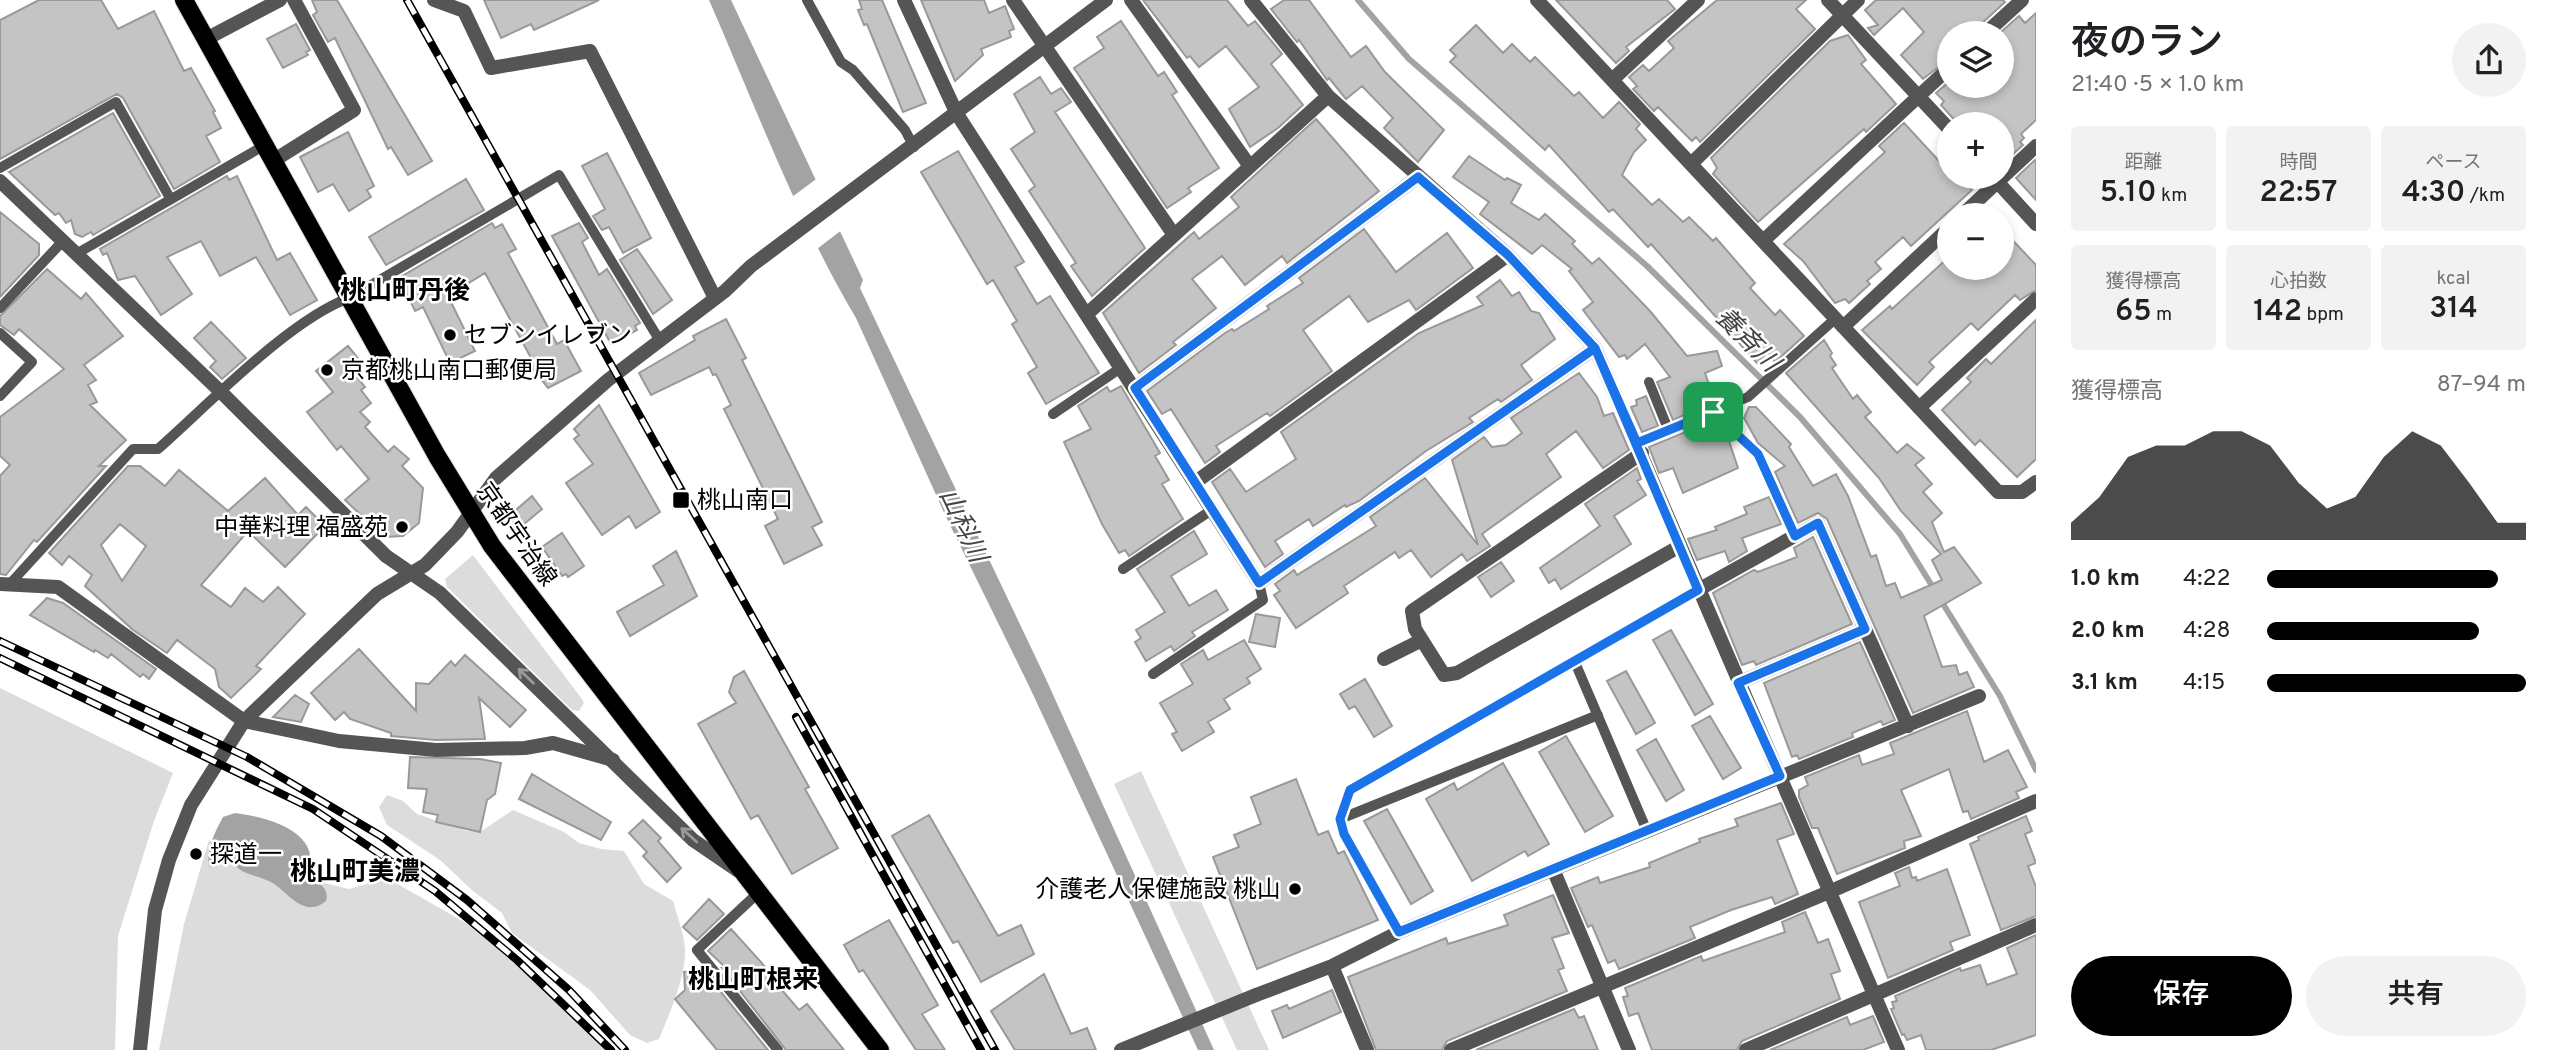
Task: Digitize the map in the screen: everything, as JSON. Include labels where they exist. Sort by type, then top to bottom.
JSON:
[{"type":"main road","name":"京都宇治線","points":[[184,0],[349,298],[492,546],[877,1049]]},
{"type":"street","points":[[206,39],[280,0]]},
{"type":"street","points":[[269,153],[354,110],[294,0]]},
{"type":"street","points":[[433,0],[464,12],[491,68],[590,51],[715,298]]},
{"type":"street","points":[[904,0],[957,114],[1197,481],[1259,583],[1595,348]]},
{"type":"street","points":[[1013,0],[1174,235]]},
{"type":"street","points":[[141,1050],[155,910],[169,860],[191,805],[244,722],[377,594],[425,565],[471,513],[496,478],[608,380],[715,298],[751,265],[957,114],[1106,0]]},
{"type":"street","points":[[1131,0],[1249,165]]},
{"type":"street","points":[[1251,0],[1328,96],[1508,255],[1595,348],[1898,1050]]},
{"type":"street","points":[[1538,0],[1998,492],[2022,492],[2036,482]]},
{"type":"street","points":[[1612,80],[1698,0]]},
{"type":"street","points":[[1828,0],[1937,116]]},
{"type":"street","points":[[1691,164],[1858,0]]},
{"type":"street","points":[[1999,21],[2022,0]]},
{"type":"street","points":[[1763,241],[1937,79]]},
{"type":"street","points":[[1087,314],[1328,96]]},
{"type":"street","points":[[2014,164],[2036,146]]},
{"type":"street","points":[[1135,388],[1418,177]]},
{"type":"street","points":[[0,181],[222,393],[386,556],[440,593],[693,840],[744,874]]},
{"type":"street","points":[[1973,203],[1986,189]]},
{"type":"street","points":[[2004,189],[2036,224]]},
{"type":"street","points":[[1839,323],[1937,238]]},
{"type":"street","points":[[1197,481],[1508,255]]},
{"type":"street","points":[[1919,408],[2036,299]]},
{"type":"street","points":[[1639,448],[1412,611],[1415,629],[1444,675],[1457,673],[1680,546]]},
{"type":"street","points":[[1698,590],[1818,523],[1908,726]]},
{"type":"street","points":[[4,585],[58,587],[244,722],[340,741],[436,750],[526,748],[553,743],[613,760]]},
{"type":"street","points":[[1738,683],[1865,629]]},
{"type":"street","points":[[1384,659],[1422,640]]},
{"type":"street","points":[[1125,1049],[1332,966],[1399,932],[1979,696]]},
{"type":"street","points":[[1451,1050],[1829,892],[2036,801]]},
{"type":"street","points":[[1553,869],[1629,1050]]},
{"type":"street","points":[[1746,1050],[2036,925]]},
{"type":"street","points":[[1332,966],[1367,1050]]},
{"type":"lane","points":[[807,0],[841,62],[853,70],[905,130],[914,146]]},
{"type":"lane","points":[[0,168],[116,102],[170,198]]},
{"type":"lane","points":[[76,254],[170,198],[269,153]]},
{"type":"lane","points":[[4,585],[133,449],[158,449],[302,325],[330,305],[349,298],[559,175],[660,341]]},
{"type":"lane","points":[[0,308],[62,242]]},
{"type":"lane","points":[[1639,448],[1668,429],[1748,397],[1839,323]]},
{"type":"lane","points":[[0,333],[32,362],[0,396]]},
{"type":"lane","points":[[1053,414],[1122,367]]},
{"type":"lane","points":[[1649,382],[1668,429]]},
{"type":"lane","points":[[1713,412],[1758,454],[1795,536]]},
{"type":"lane","points":[[1123,569],[1213,509]]},
{"type":"lane","points":[[1153,674],[1263,600],[1259,583]]},
{"type":"lane","points":[[1399,932],[1344,834],[1340,819],[1350,790],[1698,590]]},
{"type":"lane","points":[[1574,660],[1647,831]]},
{"type":"lane","points":[[1340,819],[1598,715]]},
{"type":"lane","points":[[759,892],[696,950],[778,1050]]},
{"type":"shaded area","points":[[473,555],[582,699],[584,703],[579,711],[572,710],[447,587],[445,579]]},
{"type":"shaded area","points":[[0,688],[173,773],[154,821],[118,936],[115,1050],[0,1050]]},
{"type":"shaded area","points":[[1141,771],[1269,1050],[1237,1050],[1114,784]]},
{"type":"shaded area","points":[[387,795],[403,801],[417,814],[467,831],[480,832],[513,810],[564,832],[579,843],[624,851],[644,884],[673,901],[683,937],[683,972],[659,1039],[647,1043],[630,1035],[590,990],[512,933],[502,913],[473,891],[440,860],[387,825],[379,807]]},
{"type":"shaded area","points":[[209,840],[250,865],[349,889],[387,878],[487,935],[585,1019],[613,1050],[159,1050],[184,924]]},
{"type":"water","name":"山科川","points":[[709,0],[731,0],[863,280],[860,288],[1045,677],[1214,1050],[1198,1050],[1030,688],[947,519],[856,318],[796,202]]},
{"type":"water","points":[[235,813],[268,820],[299,836],[310,854],[310,871],[325,889],[326,901],[317,906],[302,905],[276,885],[244,872],[231,861],[210,867],[210,848],[217,828],[223,817]]},
{"type":"pier","points":[[819,177],[843,229],[817,249],[792,197]]},
{"type":"building","points":[[39,0],[101,0],[118,29],[154,11],[184,71],[191,68],[215,111],[213,112],[221,128],[206,136],[220,162],[174,189],[123,98],[117,94],[0,159],[0,20]]},
{"type":"building","points":[[312,0],[337,0],[432,161],[408,175],[391,147],[388,149],[335,38],[328,42],[313,15],[317,12]]},
{"type":"building","points":[[484,0],[599,0],[534,30],[531,24],[501,38]]},
{"type":"building","points":[[859,0],[882,0],[926,103],[903,112],[867,24],[864,25],[858,10],[862,9]]},
{"type":"building","points":[[921,0],[984,0],[989,13],[1005,6],[1014,29],[1009,31],[1011,37],[981,49],[983,55],[955,81]]},
{"type":"building","points":[[1143,0],[1227,0],[1248,26],[1255,21],[1282,54],[1271,64],[1303,105],[1278,128],[1250,147],[1229,109],[1259,87],[1226,46],[1199,67],[1190,56],[1187,58]]},
{"type":"building","points":[[1284,0],[1309,0],[1351,57],[1366,46],[1385,72],[1444,130],[1418,162],[1384,128],[1393,118],[1362,86],[1346,99],[1329,78],[1327,80],[1299,40],[1297,42],[1271,9]]},
{"type":"building","points":[[1556,0],[1667,0],[1675,9],[1626,47],[1629,51],[1616,63]]},
{"type":"building","points":[[1717,0],[1806,0],[1796,9],[1815,29],[1700,142],[1696,137],[1692,141],[1658,107],[1654,111],[1633,89],[1637,86],[1629,77],[1643,65],[1649,71],[1674,48],[1668,41]]},
{"type":"building","points":[[1876,0],[2005,2],[1984,21],[1937,21],[1937,68],[1923,79],[1901,55],[1924,32],[1903,8],[1874,35],[1868,28],[1878,25],[1865,10]]},
{"type":"building","points":[[2036,13],[2036,120],[2021,134],[2024,138],[2020,142],[2023,145],[2014,153],[2014,112],[1947,112],[1941,105],[1944,101],[1941,98],[2014,98],[2013,21],[2019,16],[2025,23]]},
{"type":"building","points":[[1121,21],[1158,76],[1164,72],[1177,92],[1172,95],[1219,168],[1188,188],[1191,192],[1167,208],[1074,68],[1104,48],[1097,37]]},
{"type":"building","points":[[296,24],[310,50],[306,52],[308,55],[283,68],[267,39]]},
{"type":"building","points":[[1476,25],[1503,53],[1512,44],[1530,62],[1535,57],[1574,96],[1579,92],[1603,118],[1619,102],[1640,124],[1636,129],[1646,140],[1634,152],[1622,175],[1652,205],[1659,199],[1683,222],[1689,217],[1713,241],[1716,238],[1755,283],[1750,288],[1775,315],[1780,310],[1804,336],[1775,362],[1768,352],[1757,363],[1651,244],[1648,247],[1613,209],[1609,212],[1549,145],[1545,150],[1450,62],[1456,56],[1450,50]]},
{"type":"building","points":[[1848,35],[1866,60],[1861,64],[1896,104],[1758,222],[1713,174],[1717,168],[1711,158],[1830,41]]},
{"type":"building","points":[[1040,77],[1051,94],[1061,88],[1071,102],[1055,112],[1145,248],[1092,296],[1071,266],[1076,263],[1029,191],[1035,186],[1011,149],[1035,132],[1014,94]]},
{"type":"building","points":[[113,113],[160,196],[93,235],[91,232],[82,237],[75,234],[71,220],[66,223],[59,213],[55,215],[9,172]]},
{"type":"building","points":[[1316,119],[1379,191],[1287,263],[1282,256],[1245,285],[1222,256],[1192,279],[1216,308],[1173,342],[1176,345],[1139,373],[1103,313],[1194,232],[1199,239],[1239,207],[1231,197]]},
{"type":"building","points":[[1904,123],[1937,159],[1937,189],[1972,190],[1958,203],[1937,203],[1937,222],[1911,246],[1903,237],[1875,262],[1881,269],[1867,281],[1870,284],[1849,303],[1845,299],[1835,303],[1803,261],[1784,244],[1885,152],[1879,146]]},
{"type":"building","points":[[348,132],[374,186],[367,190],[371,197],[349,211],[333,184],[318,192],[300,157]]},
{"type":"building","points":[[958,151],[1024,262],[1015,267],[1037,304],[1050,296],[1099,373],[1046,404],[1028,373],[1037,367],[1012,324],[1017,321],[993,280],[987,284],[921,172]]},
{"type":"building","points":[[607,153],[651,238],[623,253],[609,227],[602,230],[593,216],[605,209],[582,166]]},
{"type":"building","points":[[1469,156],[1505,180],[1507,178],[1521,185],[1511,203],[1539,220],[1545,214],[1575,241],[1572,244],[1592,264],[1599,258],[1650,311],[1687,356],[1717,351],[1722,366],[1705,373],[1713,396],[1697,402],[1698,409],[1673,420],[1657,382],[1670,377],[1645,344],[1627,359],[1625,355],[1619,357],[1583,310],[1593,302],[1569,271],[1572,269],[1542,245],[1532,254],[1480,214],[1489,202],[1453,177]]},
{"type":"building","points":[[2036,161],[2036,200],[2016,178]]},
{"type":"building","points":[[227,176],[229,180],[237,176],[277,260],[290,253],[317,300],[290,315],[256,257],[220,276],[201,241],[167,257],[192,294],[161,315],[135,276],[118,280],[107,253],[103,255],[100,249]]},
{"type":"building","points":[[466,179],[484,210],[386,265],[369,237]]},
{"type":"building","points":[[0,212],[39,244],[39,255],[0,297]]},
{"type":"building","points":[[492,223],[495,228],[502,224],[516,249],[508,253],[557,344],[564,340],[581,371],[548,388],[527,361],[531,358],[485,273],[448,296],[475,351],[450,363],[423,307],[415,311],[399,278]]},
{"type":"building","points":[[579,223],[588,238],[582,242],[599,275],[607,269],[640,323],[635,326],[637,330],[611,344],[552,236]]},
{"type":"building","points":[[1364,229],[1396,272],[1447,233],[1473,268],[1416,310],[1409,300],[1368,322],[1349,296],[1303,330],[1332,371],[1270,416],[1267,413],[1216,446],[1220,452],[1205,463],[1171,409],[1162,414],[1147,391],[1225,333],[1232,329],[1234,331],[1269,309],[1267,306],[1303,283],[1299,278]]},
{"type":"building","points":[[2014,242],[2036,265],[2036,290],[2020,300],[2015,295],[1978,330],[1971,323],[1929,362],[1934,367],[1917,385],[1862,330],[1890,306],[1892,309],[1937,268],[1937,280],[2014,280]]},
{"type":"building","points":[[637,249],[672,300],[653,314],[620,260]]},
{"type":"building","points":[[47,269],[81,299],[86,293],[123,336],[84,365],[96,380],[88,385],[97,402],[90,405],[126,440],[99,466],[106,466],[37,542],[34,540],[6,575],[0,574],[0,476],[10,465],[0,456],[0,417],[64,369],[19,329],[14,335],[0,325],[0,316]]},
{"type":"building","points":[[1500,280],[1512,296],[1519,292],[1531,311],[1539,313],[1555,339],[1521,365],[1532,380],[1501,402],[1498,399],[1469,418],[1473,422],[1426,451],[1359,501],[1346,507],[1345,505],[1313,526],[1309,519],[1275,541],[1283,554],[1265,567],[1212,482],[1230,469],[1246,492],[1296,459],[1281,432],[1419,333],[1483,305],[1477,297]]},
{"type":"building","points":[[726,319],[746,358],[742,360],[822,522],[812,527],[822,545],[784,564],[765,526],[778,519],[724,409],[731,405],[716,374],[713,375],[709,367],[651,395],[639,373],[695,340],[693,336]]},
{"type":"building","points":[[2036,320],[2036,459],[2017,477],[1980,440],[1975,445],[1942,410],[1971,382],[1967,378],[1986,359],[1991,364]]},
{"type":"building","points":[[211,322],[246,358],[222,379],[210,367],[216,361],[194,338]]},
{"type":"building","points":[[1824,340],[1836,365],[1832,368],[1853,399],[1857,395],[1871,412],[1865,417],[1897,453],[1907,444],[1924,458],[1915,465],[1932,484],[1923,492],[1942,513],[1932,522],[1944,552],[1954,547],[1981,583],[1924,616],[1942,667],[1956,665],[1959,675],[1967,672],[1974,687],[1913,713],[1827,519],[1818,513],[1798,523],[1775,472],[1785,466],[1758,443],[1744,418],[1749,407],[1756,407],[1791,444],[1789,447],[1813,486],[1836,474],[1848,496],[1871,557],[1876,555],[1886,586],[1895,583],[1901,598],[1942,580],[1932,560],[1941,554],[1901,511],[1879,478],[1786,373]]},
{"type":"building","points":[[348,346],[362,363],[352,371],[365,387],[361,390],[371,403],[360,412],[370,422],[365,427],[388,452],[394,446],[409,459],[402,466],[423,488],[419,523],[403,536],[384,537],[345,500],[369,479],[341,446],[337,450],[307,412],[333,392],[316,371]]},
{"type":"building","points":[[1579,373],[1597,397],[1604,416],[1613,413],[1629,450],[1603,468],[1576,431],[1546,454],[1561,477],[1482,534],[1490,546],[1467,561],[1462,554],[1431,577],[1411,550],[1399,558],[1395,552],[1344,586],[1348,593],[1296,628],[1274,595],[1280,591],[1275,584],[1294,570],[1297,575],[1376,526],[1370,517],[1425,478],[1478,545],[1452,460],[1484,437],[1492,447],[1506,445],[1522,433],[1511,418]]},
{"type":"building","points":[[1121,386],[1160,453],[1155,456],[1169,480],[1162,484],[1183,519],[1129,556],[1125,550],[1119,553],[1102,524],[1064,442],[1091,429],[1078,406],[1107,387],[1110,392]]},
{"type":"building","points":[[1646,396],[1658,426],[1642,432],[1631,407],[1637,405],[1636,400]]},
{"type":"building","points":[[599,405],[660,512],[636,528],[629,516],[602,535],[566,483],[593,464],[574,439],[579,435],[574,429]]},
{"type":"building","points":[[1702,425],[1704,431],[1719,429],[1727,435],[1738,468],[1683,493],[1673,468],[1659,473],[1649,447]]},
{"type":"building","points":[[128,466],[140,466],[165,486],[179,470],[228,511],[265,478],[298,515],[306,507],[325,526],[285,567],[248,531],[201,585],[231,607],[245,588],[263,602],[278,587],[305,614],[256,666],[261,669],[231,698],[219,687],[215,669],[177,640],[167,653],[133,630],[85,586],[92,575],[69,556],[62,565],[49,553]],"holes":[[[120,524],[146,546],[122,581],[101,545]]]},
{"type":"building","points":[[1637,468],[1641,479],[1637,481],[1646,495],[1614,516],[1631,544],[1561,589],[1555,579],[1549,583],[1540,568],[1600,526],[1585,504]]},
{"type":"building","points":[[532,496],[542,509],[517,530],[510,515]]},
{"type":"building","points":[[1769,497],[1781,524],[1742,538],[1747,551],[1729,562],[1725,551],[1697,560],[1688,539],[1717,530],[1715,527],[1747,514],[1744,507]]},
{"type":"building","points":[[1194,531],[1207,554],[1171,576],[1189,606],[1216,590],[1228,610],[1192,632],[1195,636],[1174,651],[1171,646],[1146,661],[1135,642],[1141,638],[1136,630],[1165,612],[1137,569]]},
{"type":"building","points":[[562,533],[584,566],[568,577],[566,574],[562,576],[542,547]]},
{"type":"building","points":[[1813,537],[1852,624],[1756,665],[1754,661],[1742,665],[1713,593],[1754,570],[1758,572],[1797,557],[1794,548]]},
{"type":"building","points":[[676,551],[697,596],[630,636],[617,612],[664,585],[653,566]]},
{"type":"building","points":[[1501,562],[1514,581],[1491,597],[1478,577]]},
{"type":"building","points":[[47,598],[63,603],[156,669],[149,679],[143,674],[140,677],[111,654],[108,658],[95,650],[94,652],[30,615]]},
{"type":"building","points":[[1256,614],[1280,618],[1275,647],[1249,642]]},
{"type":"building","points":[[1671,630],[1713,704],[1695,715],[1653,640]]},
{"type":"building","points":[[1244,640],[1261,669],[1247,678],[1250,683],[1224,699],[1230,709],[1208,722],[1214,732],[1182,751],[1172,734],[1177,732],[1160,703],[1193,684],[1181,664],[1203,650],[1208,660]]},
{"type":"building","points":[[1860,642],[1895,720],[1883,725],[1881,721],[1852,733],[1853,737],[1799,759],[1797,755],[1792,757],[1764,683]]},
{"type":"building","points":[[359,649],[416,711],[416,683],[429,684],[451,661],[455,666],[465,655],[526,710],[510,727],[479,698],[485,739],[436,740],[391,736],[391,733],[350,719],[344,712],[335,720],[311,693]]},
{"type":"building","points":[[744,671],[809,787],[805,789],[838,848],[792,874],[758,815],[751,819],[698,724],[736,703],[729,692],[734,677]]},
{"type":"building","points":[[1626,671],[1655,723],[1636,734],[1607,681]]},
{"type":"building","points":[[1365,679],[1392,726],[1374,737],[1355,706],[1349,709],[1340,694]]},
{"type":"building","points":[[295,695],[309,704],[301,722],[273,717]]},
{"type":"building","points":[[1967,711],[1984,762],[2008,750],[2027,787],[2016,792],[2019,798],[1971,819],[1968,811],[1963,812],[1949,769],[1901,790],[1921,836],[1904,841],[1905,848],[1837,874],[1818,828],[1812,828],[1799,797],[1799,790],[1808,785],[1805,777],[1859,755],[1862,765],[1894,754],[1890,743]]},
{"type":"building","points":[[1710,716],[1741,768],[1723,779],[1692,726]]},
{"type":"building","points":[[1566,736],[1613,816],[1585,832],[1539,752]]},
{"type":"building","points":[[1656,739],[1684,790],[1666,801],[1637,750]]},
{"type":"building","points":[[410,757],[480,759],[501,763],[495,794],[487,800],[480,832],[436,822],[438,815],[423,812],[427,789],[408,788]]},
{"type":"building","points":[[1503,763],[1549,844],[1528,856],[1525,851],[1472,881],[1426,799],[1454,783],[1457,790]]},
{"type":"building","points":[[532,774],[611,822],[601,840],[519,799]]},
{"type":"building","name":"介護老人保健施設 桃山","points":[[1296,779],[1318,835],[1328,831],[1338,854],[1344,851],[1378,920],[1257,969],[1213,857],[1239,847],[1234,835],[1261,824],[1251,797]]},
{"type":"building","points":[[1781,803],[1794,834],[1777,840],[1798,894],[1775,904],[1772,897],[1690,927],[1695,938],[1619,969],[1615,960],[1608,963],[1592,925],[1588,927],[1571,888],[1598,877],[1600,883],[1650,867],[1649,863],[1700,842],[1699,839],[1738,826],[1735,819]]},
{"type":"building","points":[[1387,809],[1433,891],[1411,904],[1364,821]]},
{"type":"building","points":[[929,815],[998,936],[1021,925],[1034,954],[981,982],[958,941],[953,943],[892,836]]},
{"type":"building","points":[[2026,816],[2032,831],[2025,834],[2036,863],[2028,866],[2036,887],[2036,916],[2001,930],[1970,844],[1979,840],[1978,837]]},
{"type":"building","points":[[643,820],[661,838],[658,841],[681,868],[667,882],[643,856],[647,852],[629,833]]},
{"type":"building","points":[[1909,867],[1912,878],[1916,877],[1917,881],[1947,869],[1970,935],[1950,942],[1953,950],[1888,978],[1859,902],[1900,886],[1895,873]]},
{"type":"building","points":[[1553,895],[1569,933],[1552,938],[1564,968],[1558,970],[1567,991],[1447,1041],[1442,1050],[1376,1050],[1348,977],[1446,938],[1448,944],[1508,925],[1504,915]]},
{"type":"building","points":[[709,899],[724,914],[697,940],[683,927]]},
{"type":"building","points":[[1805,912],[1818,943],[1828,939],[1840,971],[1831,974],[1840,999],[1742,1041],[1737,1050],[1652,1050],[1638,1013],[1629,1016],[1623,997],[1628,996],[1625,988],[1701,956],[1703,961],[1785,932],[1782,922]]},
{"type":"building","points":[[889,920],[938,1005],[922,1014],[945,1050],[916,1050],[863,970],[859,972],[844,945]]},
{"type":"building","points":[[731,929],[777,980],[775,982],[799,1010],[807,1004],[844,1050],[786,1050],[722,968],[726,968],[708,951]]},
{"type":"building","points":[[2036,935],[2036,1035],[1991,1050],[1926,1050],[1921,1035],[1907,1040],[1904,1034],[1902,1035],[1891,1009],[1894,1008],[1892,1002],[1897,1001],[1895,996],[1960,968],[1961,971],[1980,965],[1987,985],[2017,974],[2007,948]]},
{"type":"building","points":[[703,970],[768,1050],[717,1050],[675,999],[685,990],[684,972]]},
{"type":"building","points":[[1044,974],[1071,1034],[1087,1028],[1096,1050],[1015,1050],[991,1011]]},
{"type":"building","points":[[1332,990],[1341,1012],[1283,1038],[1272,1011],[1287,1005],[1289,1009]]},
{"type":"building","points":[[1574,1009],[1579,1018],[1584,1016],[1598,1050],[1476,1050]]},
{"type":"building","points":[[1873,1016],[1884,1042],[1863,1050],[1770,1050],[1847,1017],[1850,1025]]},
{"type":"waterway","name":"養斉川","points":[[1358,0],[1409,59],[1647,266],[1800,417],[1900,534],[1934,589]]},
{"type":"waterway","name":"養斉川","points":[[1940,599],[2000,696],[2036,770]]},
{"type":"railway","points":[[407,0],[995,1050]]},
{"type":"railway","points":[[0,641],[247,757],[381,836],[467,900],[569,990],[625,1050]]},
{"type":"railway","points":[[0,658],[313,809],[435,891],[517,960],[611,1050]]},
{"type":"railway","points":[[796,717],[981,1050]]},
{"type":"place","name":"セブンイレブン","points":[[450,335]]},
{"type":"place","name":"京都桃山南口郵便局","points":[[327,370]]},
{"type":"place","name":"桃山南口","points":[[681,500]]},
{"type":"place","name":"中華料理 福盛苑","points":[[402,527]]},
{"type":"place","name":"探道一","points":[[196,854]]},
{"type":"place","name":"介護老人保健施設 桃山","points":[[1295,889]]},
{"type":"district","name":"桃山町丹後","points":[[405,290]]},
{"type":"district","name":"桃山町美濃","points":[[355,871]]},
{"type":"district","name":"桃山町根来","points":[[753,979]]},
{"type":"route","points":[[1713,412],[1637,443],[1595,348],[1508,255],[1418,177],[1135,388],[1197,481],[1259,583],[1595,348],[1698,590],[1350,790],[1340,819],[1344,834],[1399,932],[1780,776],[1738,683],[1865,629],[1818,523],[1795,536],[1758,454],[1713,412]]}]
